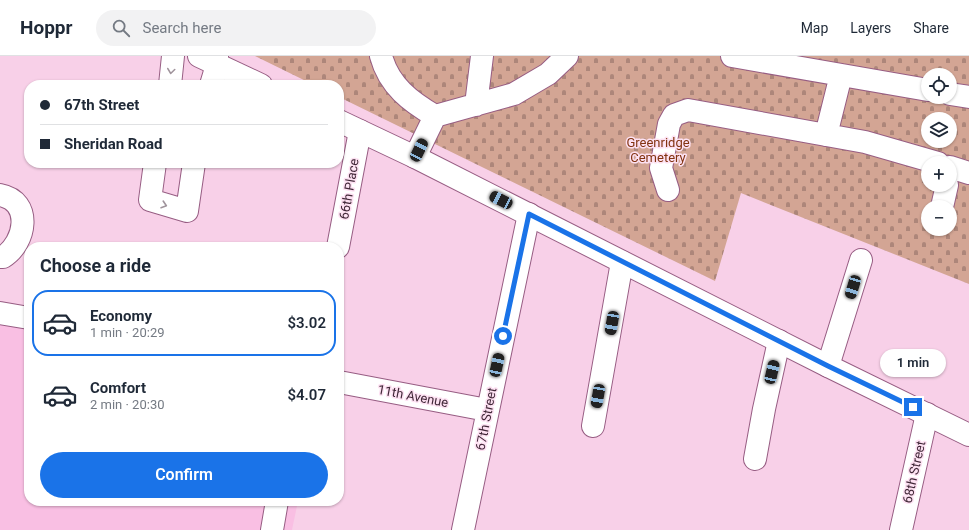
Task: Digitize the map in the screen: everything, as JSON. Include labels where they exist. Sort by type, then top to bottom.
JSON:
[{"type":"street","points":[[171,80],[173,56]]},
{"type":"street","points":[[381,56],[383,64],[395,84],[411,102],[436,116],[514,94],[548,74],[567,56]]},
{"type":"street","points":[[476,105],[482,56]]},
{"type":"street","points":[[732,56],[921,89]]},
{"type":"street","points":[[211,65],[248,80]]},
{"type":"street","points":[[826,135],[841,75]]},
{"type":"street","points":[[957,95],[969,97]]},
{"type":"street","points":[[668,190],[661,168],[669,124],[674,115],[688,110],[865,142],[921,161]]},
{"type":"street","points":[[415,157],[436,116]]},
{"type":"street","points":[[344,123],[415,157],[780,342],[969,435]]},
{"type":"street","name":"66th Place","points":[[339,242],[360,131]]},
{"type":"street","points":[[154,168],[150,200],[187,211],[193,168]]},
{"type":"street","points":[[0,195],[9,196],[20,206],[23,220],[19,242],[12,252],[0,257]]},
{"type":"street","name":"67th Street","points":[[463,530],[529,214]]},
{"type":"street","points":[[828,366],[861,260]]},
{"type":"street","points":[[593,426],[622,262]]},
{"type":"street","points":[[0,313],[24,317]]},
{"type":"street","points":[[755,459],[764,409],[780,342]]},
{"type":"street","name":"11th Avenue","points":[[344,383],[487,410]]},
{"type":"street","name":"68th Street","points":[[901,530],[927,414]]},
{"type":"street","points":[[272,530],[276,506]]},
{"type":"shaded area","points":[[0,318],[24,323],[24,506],[297,506],[292,530],[0,530]]},
{"type":"green space","name":"Greenridge Cemetery","points":[[255,56],[969,56],[969,284],[741,193],[715,281],[344,99],[344,80],[304,80]]},
{"type":"route","points":[[503,336],[529,214],[828,366],[913,407]]}]
